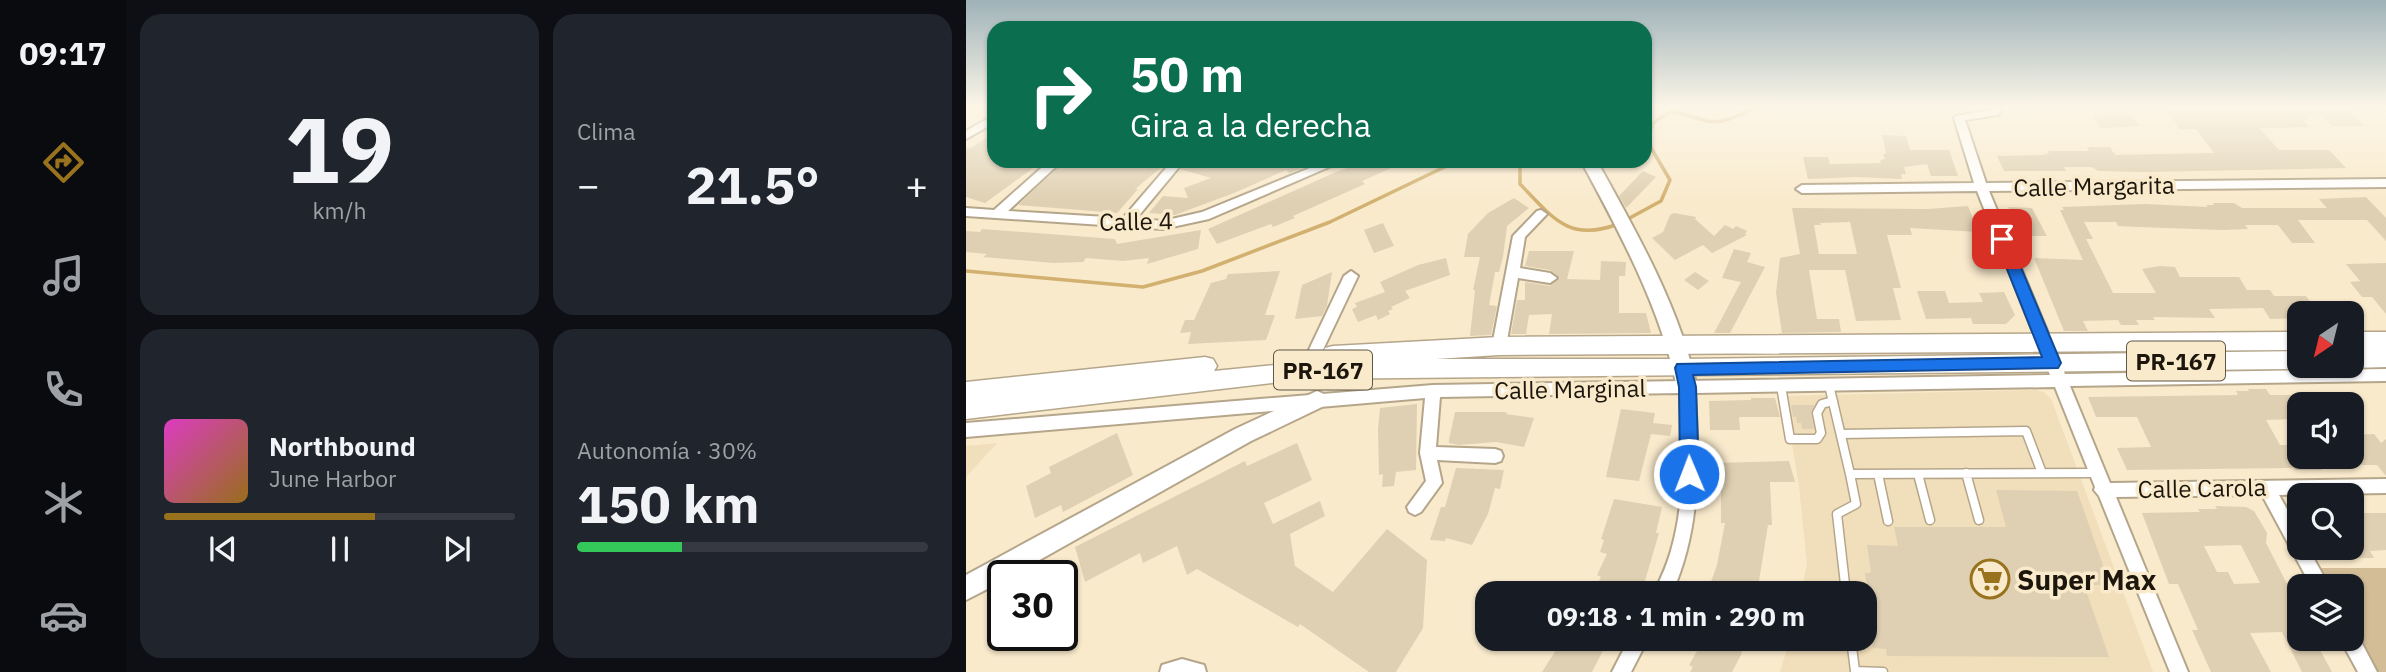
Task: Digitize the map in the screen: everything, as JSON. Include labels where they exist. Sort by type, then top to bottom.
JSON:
[{"type":"main road","points":[[2364,341],[2386,341]]},
{"type":"main road","name":"PR-167","points":[[2052,362],[2287,342]]},
{"type":"main road","name":"PR-167","points":[[966,392],[1313,356],[1499,346],[1683,367]]},
{"type":"main road","points":[[2364,359],[2386,358]]},
{"type":"main road","name":"PR-167","points":[[966,410],[1305,370],[2287,360]]},
{"type":"street","points":[[1966,139],[1981,187],[2102,490],[2179,672]]},
{"type":"street","points":[[996,215],[1046,168]]},
{"type":"street","points":[[1125,224],[1172,168]]},
{"type":"street","name":"Calle 4","points":[[966,212],[1163,225],[1205,216],[1320,168]]},
{"type":"street","points":[[1593,168],[1632,240],[1683,367],[1690,499],[1677,569],[1670,581]]},
{"type":"street","name":"Calle Margarita","points":[[1802,189],[2386,184]]},
{"type":"street","points":[[1499,346],[1518,236],[1541,214]]},
{"type":"street","points":[[1512,272],[1550,278]]},
{"type":"street","points":[[1313,356],[1351,276]]},
{"type":"street","name":"Calle Marginal","points":[[966,429],[1433,391],[1683,367],[1781,386],[1829,385],[2052,362],[2386,375]]},
{"type":"street","points":[[1415,507],[1434,483],[1428,453],[1433,391]]},
{"type":"street","points":[[966,588],[1243,435],[1317,400]]},
{"type":"street","points":[[1428,453],[1495,456]]},
{"type":"street","name":"Calle Carola","points":[[2102,490],[2386,486]]},
{"type":"street","points":[[2266,487],[2313,574]]},
{"type":"street","points":[[1621,672],[1632,651]]},
{"type":"street","points":[[2356,651],[2368,672]]},
{"type":"street","points":[[1170,672],[1182,668],[1197,672]]},
{"type":"lane","points":[[1829,385],[1856,504],[1837,514],[1845,581]]},
{"type":"lane","points":[[1781,386],[1790,439],[1817,439],[1821,433],[1817,413],[1822,404],[1833,401]]},
{"type":"lane","points":[[1841,434],[2026,431],[2042,473]]},
{"type":"lane","points":[[1966,473],[1979,520]]},
{"type":"lane","points":[[1850,474],[2096,473]]},
{"type":"lane","points":[[1878,474],[1888,521]]},
{"type":"lane","points":[[1918,474],[1930,520]]},
{"type":"lane","points":[[1852,651],[1855,671],[1883,672]]},
{"type":"shaded area","points":[[2035,390],[2044,392],[2051,399],[2153,672],[1780,672],[1786,651],[1877,651],[1877,581],[1803,581],[1807,564],[1799,486],[1784,396]]},
{"type":"shaded area","points":[[997,443],[966,477],[966,446]]},
{"type":"shaded area","points":[[2319,568],[2386,568],[2386,672],[2379,672],[2364,646],[2364,574],[2323,574]]},
{"type":"building","points":[[987,139],[987,168],[1033,168],[985,203],[966,197],[966,147],[971,148]]},
{"type":"building","points":[[1883,139],[1907,139],[1910,150],[1949,150],[1958,176],[1931,176],[1927,164],[1904,167],[1906,174],[1901,174],[1902,179],[1808,179],[1803,157],[1828,157],[1830,164],[1881,163],[1880,160],[1885,159],[1883,154],[1886,154]]},
{"type":"building","points":[[2204,139],[2269,139],[2279,150],[2329,150],[2346,168],[2144,172],[2064,167],[2066,171],[2004,171],[1997,156],[2043,155],[2049,153],[2048,151],[2089,151],[2087,147],[2110,147],[2115,155],[2214,153]]},
{"type":"building","points":[[1058,168],[1160,168],[1135,189],[1138,189],[1117,213],[1018,205]]},
{"type":"building","points":[[1303,168],[1289,173],[1286,170],[1175,215],[1149,213],[1163,196],[1188,198],[1184,188],[1211,178],[1180,169]]},
{"type":"building","points":[[1347,168],[1391,168],[1362,181],[1365,184],[1273,227],[1271,224],[1217,244],[1208,229]]},
{"type":"building","points":[[1643,171],[1656,177],[1626,208],[1619,196]]},
{"type":"building","points":[[2366,197],[2386,218],[2386,241],[2367,220],[2298,220],[2315,243],[2292,243],[2278,225],[2245,225],[2248,229],[2223,230],[2084,222],[2093,239],[2086,239],[2113,293],[2156,293],[2142,269],[2175,267],[2180,277],[2239,277],[2247,290],[2270,290],[2274,296],[2306,296],[2310,301],[2287,301],[2287,318],[2270,319],[2263,308],[2209,309],[2215,318],[2153,317],[2155,320],[2136,320],[2139,325],[2121,325],[2118,320],[2083,321],[2088,331],[2064,331],[2034,258],[2083,260],[2060,210],[2064,210],[2062,207],[2145,204],[2208,207],[2206,205],[2214,205],[2213,203],[2234,203],[2242,208],[2327,208],[2319,199]]},
{"type":"building","points":[[1514,198],[1529,208],[1507,226],[1503,257],[1499,272],[1495,272],[1489,305],[1497,306],[1491,335],[1470,336],[1473,290],[1480,257],[1464,257],[1468,234],[1488,213]]},
{"type":"building","points":[[1968,206],[1978,232],[1910,228],[1912,235],[1887,235],[1901,288],[1893,288],[1901,320],[1856,321],[1845,270],[1809,270],[1817,319],[1839,319],[1841,332],[1782,333],[1776,293],[1780,258],[1800,254],[1792,208],[1928,209]],"holes":[[[1850,222],[1857,254],[1819,254],[1814,225]]]},
{"type":"building","points":[[2008,207],[2032,208],[2047,236],[2026,236],[2018,219],[2014,219]]},
{"type":"building","points":[[1674,213],[1696,217],[1695,219],[1714,236],[1725,225],[1747,231],[1747,235],[1712,253],[1703,245],[1675,260],[1652,238],[1663,232],[1670,215]]},
{"type":"building","points":[[1383,223],[1394,246],[1374,253],[1364,230]]},
{"type":"building","points":[[982,229],[1115,239],[1117,244],[1201,230],[1198,249],[1147,264],[1149,258],[1123,261],[1086,258],[1083,262],[1054,263],[983,257],[987,254],[966,252],[966,231],[980,232]]},
{"type":"building","points":[[1734,249],[1751,253],[1747,262],[1765,267],[1730,333],[1714,333],[1741,282],[1722,278]]},
{"type":"building","points":[[1529,251],[1574,251],[1567,279],[1600,280],[1601,261],[1626,262],[1625,276],[1619,276],[1619,313],[1646,313],[1651,333],[1549,334],[1552,314],[1529,315],[1526,334],[1511,334],[1517,300],[1525,300],[1525,282],[1550,286],[1560,278],[1550,270],[1525,266]]},
{"type":"building","points":[[1446,258],[1450,275],[1405,291],[1410,298],[1391,307],[1393,309],[1388,311],[1390,314],[1378,320],[1376,315],[1358,322],[1352,309],[1357,307],[1355,303],[1385,292],[1380,282],[1418,265]]},
{"type":"building","points":[[2386,263],[2386,314],[2372,297],[2362,297],[2350,282],[2360,281],[2346,264]]},
{"type":"building","points":[[1280,271],[1265,315],[1275,315],[1266,340],[1188,344],[1191,332],[1180,333],[1185,320],[1194,320],[1211,283],[1226,279],[1228,274]]},
{"type":"building","points":[[1332,272],[1327,306],[1322,316],[1295,319],[1302,285]]},
{"type":"building","points":[[1695,272],[1709,281],[1698,290],[1684,280]]},
{"type":"building","points":[[1917,291],[1945,291],[1949,303],[1983,302],[1979,293],[2004,292],[2015,315],[2006,324],[1973,324],[1971,318],[1926,319]]},
{"type":"building","points":[[2248,389],[2266,389],[2270,395],[2287,395],[2287,419],[2266,420],[2280,445],[2287,445],[2287,468],[2127,470],[2117,448],[2151,447],[2137,417],[2096,417],[2088,397],[2238,395],[2236,391],[2249,391]]},
{"type":"building","points":[[1775,398],[1780,417],[1739,417],[1740,430],[1710,430],[1709,401]]},
{"type":"building","points":[[1417,404],[1416,470],[1396,472],[1394,486],[1382,487],[1383,474],[1379,475],[1380,408]]},
{"type":"building","points":[[1791,405],[1814,405],[1811,413],[1814,429],[1802,429],[1801,423],[1797,423],[1796,417],[1793,417]]},
{"type":"building","points":[[1621,409],[1655,413],[1653,423],[1672,425],[1670,436],[1651,434],[1639,481],[1606,477]]},
{"type":"building","points":[[1455,412],[1507,412],[1506,414],[1534,418],[1524,447],[1496,442],[1459,445],[1449,443]]},
{"type":"building","points":[[1117,433],[1133,475],[1063,512],[1061,505],[1035,518],[1026,486],[1051,473],[1049,467]]},
{"type":"building","points":[[2364,434],[2374,434],[2381,443],[2386,439],[2386,476],[2377,465],[2364,465]]},
{"type":"building","points":[[1297,443],[1312,480],[1264,503],[1273,524],[1320,501],[1325,516],[1290,534],[1295,566],[1333,592],[1387,529],[1427,560],[1423,628],[1396,672],[1369,672],[1300,624],[1298,627],[1197,569],[1187,575],[1177,546],[1143,563],[1140,553],[1085,582],[1075,547],[1245,461],[1247,466]]},
{"type":"building","points":[[1789,461],[1795,482],[1770,482],[1772,525],[1768,525],[1759,581],[1711,581],[1725,523],[1721,523],[1717,463]]},
{"type":"building","points":[[1456,468],[1504,470],[1500,489],[1495,488],[1488,514],[1472,545],[1446,538],[1445,541],[1430,540],[1441,507],[1445,507]]},
{"type":"building","points":[[1996,490],[2077,491],[2110,585],[2084,585],[2109,657],[1887,656],[1886,649],[1877,648],[1877,581],[1866,581],[1865,573],[1871,573],[1867,545],[1898,546],[1894,527],[2006,527]]},
{"type":"building","points":[[1614,499],[1662,507],[1656,533],[1659,533],[1645,581],[1599,581],[1601,577],[1597,575],[1607,554],[1600,552],[1604,540],[1601,539]]},
{"type":"building","points":[[2215,506],[2246,507],[2254,511],[2267,533],[2266,543],[2287,584],[2287,642],[2282,632],[2250,633],[2271,672],[2211,672],[2192,630],[2198,630],[2178,584],[2169,584],[2142,513],[2200,512],[2198,509],[2217,509]],"holes":[[[2241,545],[2260,583],[2234,584],[2228,572],[2217,572],[2204,546]]]},
{"type":"building","points":[[2364,513],[2386,513],[2386,550],[2370,551],[2374,558],[2364,558]]},
{"type":"building","points":[[1555,651],[1603,651],[1592,672],[1542,672]]},
{"type":"building","points":[[1697,651],[1742,651],[1732,672],[1690,672],[1693,667],[1689,665]]},
{"type":"building","points":[[2292,651],[2321,651],[2332,672],[2302,672]]},
{"type":"waterway","points":[[1626,220],[1661,201],[1670,180],[1652,149]]},
{"type":"waterway","points":[[966,271],[1143,287],[1202,271],[1330,222],[1442,168]]},
{"type":"waterway","points":[[1520,168],[1520,184],[1563,224],[1587,230],[1618,224]]},
{"type":"place","name":"Super Max","points":[[1990,579]]},
{"type":"route","points":[[1689,474],[1687,387],[1683,368],[2052,363],[2002,239]]}]
